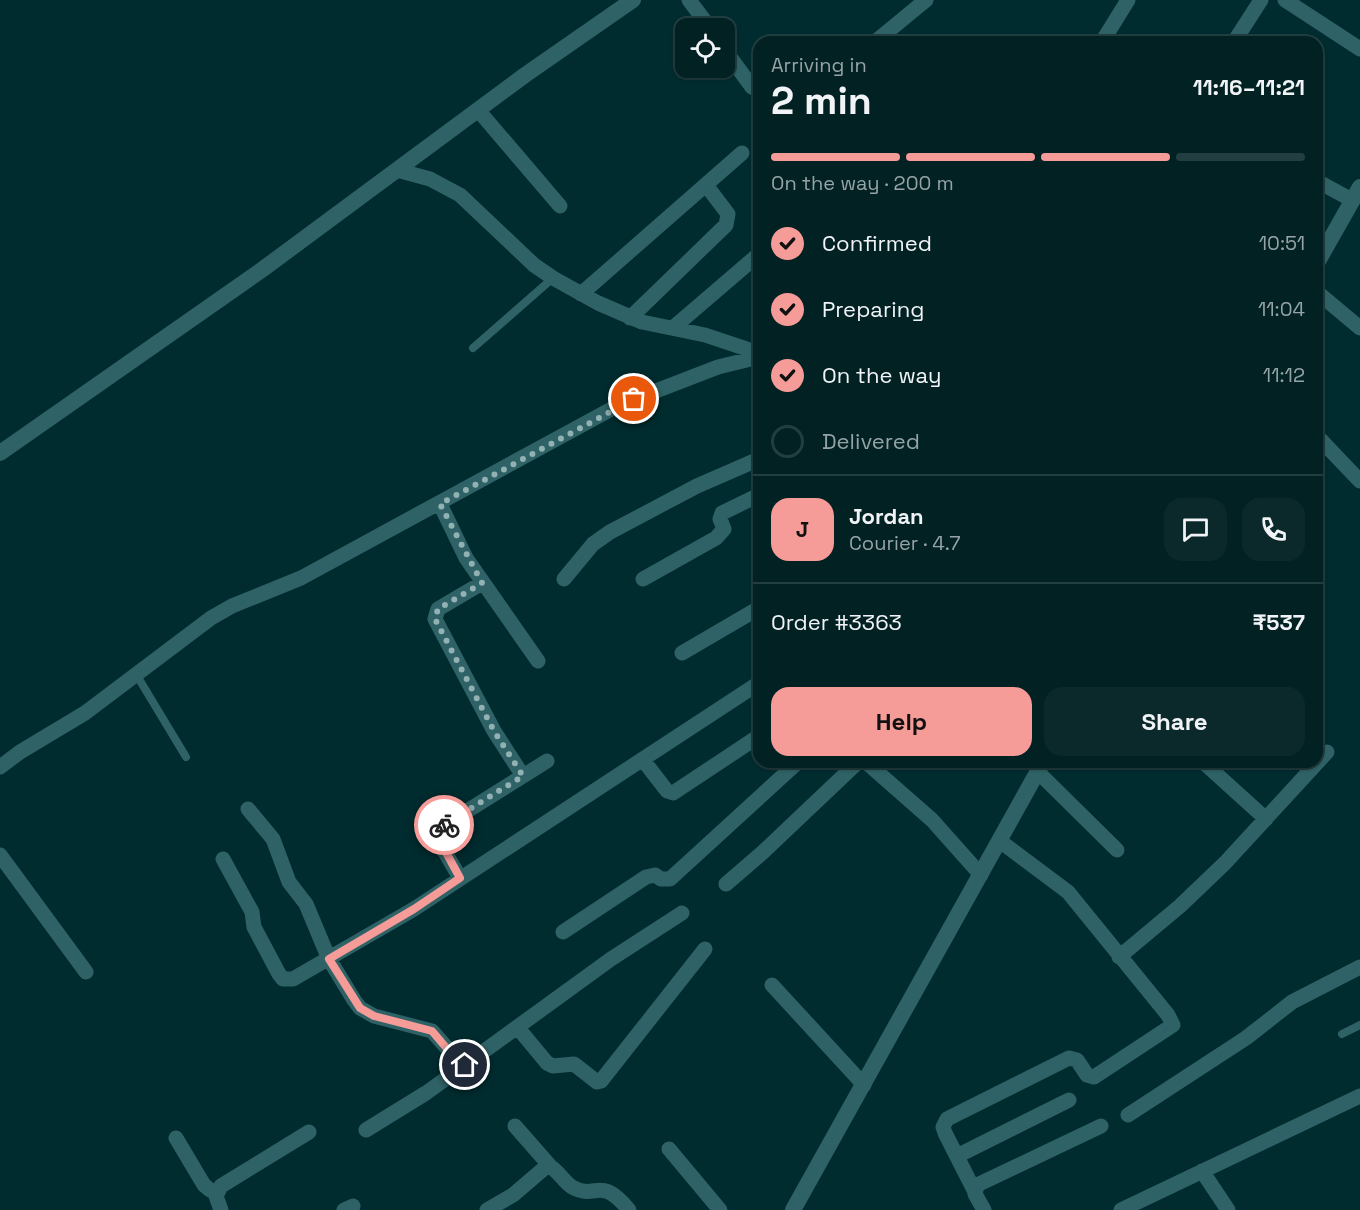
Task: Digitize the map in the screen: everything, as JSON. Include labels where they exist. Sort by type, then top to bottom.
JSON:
[{"type":"main road","points":[[0,453],[263,269],[478,110],[633,0]]},
{"type":"main road","points":[[1323,252],[1356,193]]},
{"type":"main road","points":[[793,1210],[1039,768]]},
{"type":"street","points":[[689,0],[702,18]]},
{"type":"street","points":[[882,36],[926,0]]},
{"type":"street","points":[[1106,36],[1128,0]]},
{"type":"street","points":[[1238,36],[1261,0]]},
{"type":"street","points":[[1286,0],[1360,50]]},
{"type":"street","points":[[735,64],[753,87]]},
{"type":"street","points":[[478,110],[560,206]]},
{"type":"street","points":[[581,294],[742,153]]},
{"type":"street","points":[[397,170],[429,179],[460,195],[534,265],[581,294],[630,318],[674,327],[753,350]]},
{"type":"street","points":[[1323,183],[1356,193]]},
{"type":"street","points":[[630,318],[726,225],[728,214],[706,185]]},
{"type":"street","points":[[674,327],[753,259]]},
{"type":"street","points":[[1323,297],[1360,328]]},
{"type":"street","points":[[0,767],[20,752],[84,714],[211,618],[232,606],[301,578],[616,406],[718,367],[753,358]]},
{"type":"street","points":[[1323,441],[1360,481]]},
{"type":"street","points":[[564,579],[593,544],[610,532],[697,486],[753,462]]},
{"type":"street","points":[[643,579],[716,538],[724,529],[720,519],[722,513],[753,498]]},
{"type":"street","points":[[440,504],[482,583],[538,661]]},
{"type":"street","points":[[482,583],[438,609],[435,619],[494,731],[523,776]]},
{"type":"street","points":[[682,653],[753,612]]},
{"type":"street","points":[[223,859],[252,912],[254,927],[283,979],[293,979],[414,909],[753,687]]},
{"type":"street","points":[[643,760],[667,791],[673,793],[753,739]]},
{"type":"street","points":[[1323,756],[1327,752]]},
{"type":"street","points":[[460,878],[439,842],[438,832],[447,823],[547,761]]},
{"type":"street","points":[[563,932],[646,877],[655,875],[661,879],[670,879],[791,768]]},
{"type":"street","points":[[726,884],[852,768]]},
{"type":"street","points":[[873,768],[932,820],[981,875]]},
{"type":"street","points":[[1041,768],[1117,850]]},
{"type":"street","points":[[1210,768],[1266,819]]},
{"type":"street","points":[[1119,957],[1187,899],[1312,768]]},
{"type":"street","points":[[248,809],[273,839],[289,882],[306,904],[329,959],[360,1008],[374,1016],[432,1031],[460,1064],[465,1065]]},
{"type":"street","points":[[984,1210],[943,1127],[947,1119],[1069,1058],[1077,1060],[1087,1075],[1094,1077],[1173,1025],[1168,1015],[1068,892],[1000,841]]},
{"type":"street","points":[[0,855],[86,972]]},
{"type":"street","points":[[366,1130],[426,1093],[610,959],[682,913]]},
{"type":"street","points":[[518,1028],[546,1062],[553,1066],[574,1064],[597,1082],[601,1081],[705,949]]},
{"type":"street","points":[[1128,1115],[1246,1038],[1292,1002],[1360,967]]},
{"type":"street","points":[[772,985],[864,1085]]},
{"type":"street","points":[[1121,1210],[1360,1096]]},
{"type":"street","points":[[957,1156],[1069,1100]]},
{"type":"street","points":[[515,1126],[550,1166],[575,1188],[604,1189],[620,1199],[629,1210]]},
{"type":"street","points":[[974,1190],[977,1185],[1101,1126]]},
{"type":"street","points":[[176,1138],[204,1185],[210,1190],[217,1191],[309,1132]]},
{"type":"street","points":[[669,1149],[720,1210]]},
{"type":"street","points":[[487,1210],[513,1195],[545,1166],[550,1166]]},
{"type":"street","points":[[1202,1171],[1228,1210]]},
{"type":"street","points":[[217,1191],[217,1202],[221,1210]]},
{"type":"lane","points":[[473,348],[553,278]]},
{"type":"lane","points":[[136,674],[186,757]]},
{"type":"lane","points":[[1342,1034],[1360,1025]]},
{"type":"way so far","points":[[444,825],[523,776],[494,731],[435,619],[438,609],[482,583],[466,558],[440,504],[539,451],[616,406],[634,399]]},
{"type":"route","points":[[444,825],[437,836],[460,878],[414,909],[329,959],[360,1008],[374,1016],[432,1031],[460,1064],[465,1065]]}]
